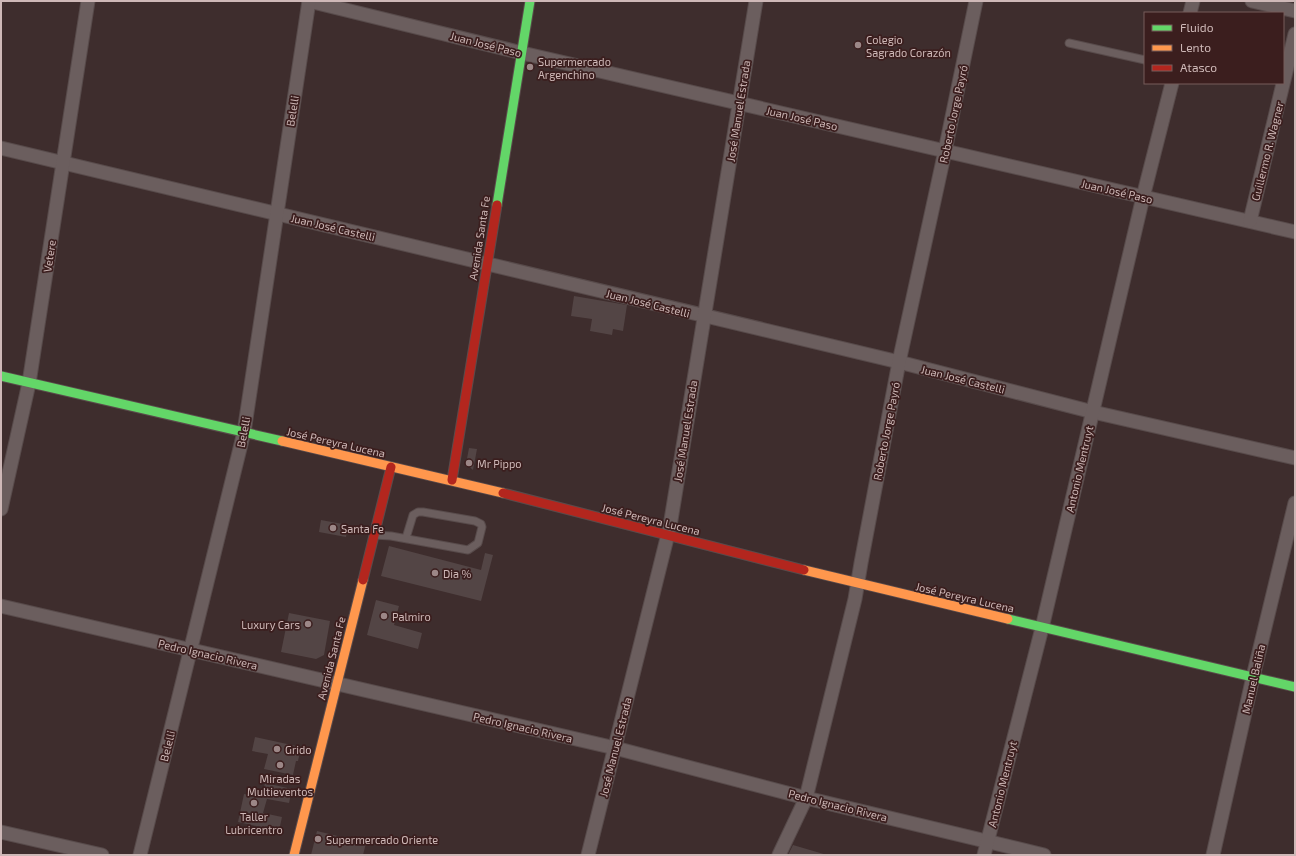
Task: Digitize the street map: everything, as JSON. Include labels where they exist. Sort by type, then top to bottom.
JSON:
[{"type":"street","name":"Vetere","points":[[1,509],[29,383],[88,1]]},
{"type":"street","name":"Juan José Paso","points":[[309,1],[522,53],[1295,232]]},
{"type":"street","name":"Belelli","points":[[140,855],[244,432],[309,1]]},
{"type":"street","name":"Avenida Santa Fe","points":[[452,480],[530,1]]},
{"type":"street","name":"José Manuel Estrada","points":[[588,855],[668,535],[756,1]]},
{"type":"street","name":"Roberto Jorge Payró","points":[[779,855],[806,798],[856,599],[899,362],[946,151],[976,1]]},
{"type":"street","points":[[1190,12],[1193,1]]},
{"type":"street","points":[[1252,1],[1295,11]]},
{"type":"street","name":"Guillermo R. Wagner","points":[[1284,80],[1295,34]]},
{"type":"street","name":"Antonio Mentruyt","points":[[984,855],[1042,628],[1143,197],[1172,84]]},
{"type":"street","name":"Guillermo R. Wagner","points":[[1250,221],[1283,84]]},
{"type":"street","name":"Juan José Castelli","points":[[1,148],[899,362],[1093,412],[1295,458]]},
{"type":"street","name":"José Pereyra Lucena","points":[[1,376],[452,480],[858,584],[1295,687]]},
{"type":"street","name":"Avenida Santa Fe","points":[[294,855],[391,467]]},
{"type":"street","name":"Manuel Baliña","points":[[1213,855],[1253,677],[1295,502]]},
{"type":"street","name":"Pedro Ignacio Rivera","points":[[1,606],[615,748],[806,798],[1044,855]]},
{"type":"street","points":[[1,832],[102,855]]},
{"type":"lane","points":[[1069,43],[1144,60]]},
{"type":"lane","points":[[374,535],[406,538],[468,550],[478,543],[482,527],[481,524],[475,521],[418,512],[413,515],[406,538]]},
{"type":"building","points":[[574,296],[627,305],[623,331],[613,329],[612,335],[590,331],[592,319],[571,316]]},
{"type":"building","points":[[469,448],[477,449],[473,470],[466,464]]},
{"type":"building","name":"Santa Fe","points":[[321,520],[348,525],[346,537],[319,532]]},
{"type":"building","name":"Dia %","points":[[389,546],[481,570],[485,553],[493,555],[481,601],[381,576]]},
{"type":"building","name":"Palmiro","points":[[376,600],[399,606],[394,625],[422,633],[418,649],[367,635]]},
{"type":"building","points":[[289,613],[330,621],[324,655],[316,659],[281,652]]},
{"type":"building","name":"Grido","points":[[255,737],[301,747],[293,775],[264,769],[268,754],[252,751]]},
{"type":"building","points":[[265,783],[292,789],[289,803],[267,799],[263,813],[282,817],[279,831],[238,822],[244,794],[262,798]]},
{"type":"building","points":[[317,831],[366,843],[363,855],[311,855]]},
{"type":"building","points":[[793,845],[827,855],[788,855]]},
{"type":"traffic: fast","points":[[497,205],[530,1]]},
{"type":"traffic: fast","points":[[1,376],[282,441]]},
{"type":"traffic: fast","points":[[1008,619],[1295,687]]},
{"type":"traffic: slow","points":[[282,441],[503,493]]},
{"type":"traffic: slow","points":[[804,570],[1008,619]]},
{"type":"traffic: slow","points":[[294,855],[363,580]]},
{"type":"traffic: jam","points":[[452,480],[497,205]]},
{"type":"traffic: jam","points":[[363,580],[391,467]]},
{"type":"traffic: jam","points":[[503,493],[804,570]]},
{"type":"place","name":"Colegio Sagrado Corazón","points":[[858,45]]},
{"type":"place","name":"Supermercado Argenchino","points":[[530,67]]},
{"type":"place","name":"Mr Pippo","points":[[469,463]]},
{"type":"place","name":"Santa Fe","points":[[333,528]]},
{"type":"place","name":"Dia %","points":[[435,573]]},
{"type":"place","name":"Palmiro","points":[[384,616]]},
{"type":"place","name":"Luxury Cars","points":[[308,624]]},
{"type":"place","name":"Grido","points":[[277,749]]},
{"type":"place","name":"Miradas Multieventos","points":[[280,765]]},
{"type":"place","name":"Taller Lubricentro","points":[[254,803]]},
{"type":"place","name":"Supermercado Oriente","points":[[318,839]]}]
